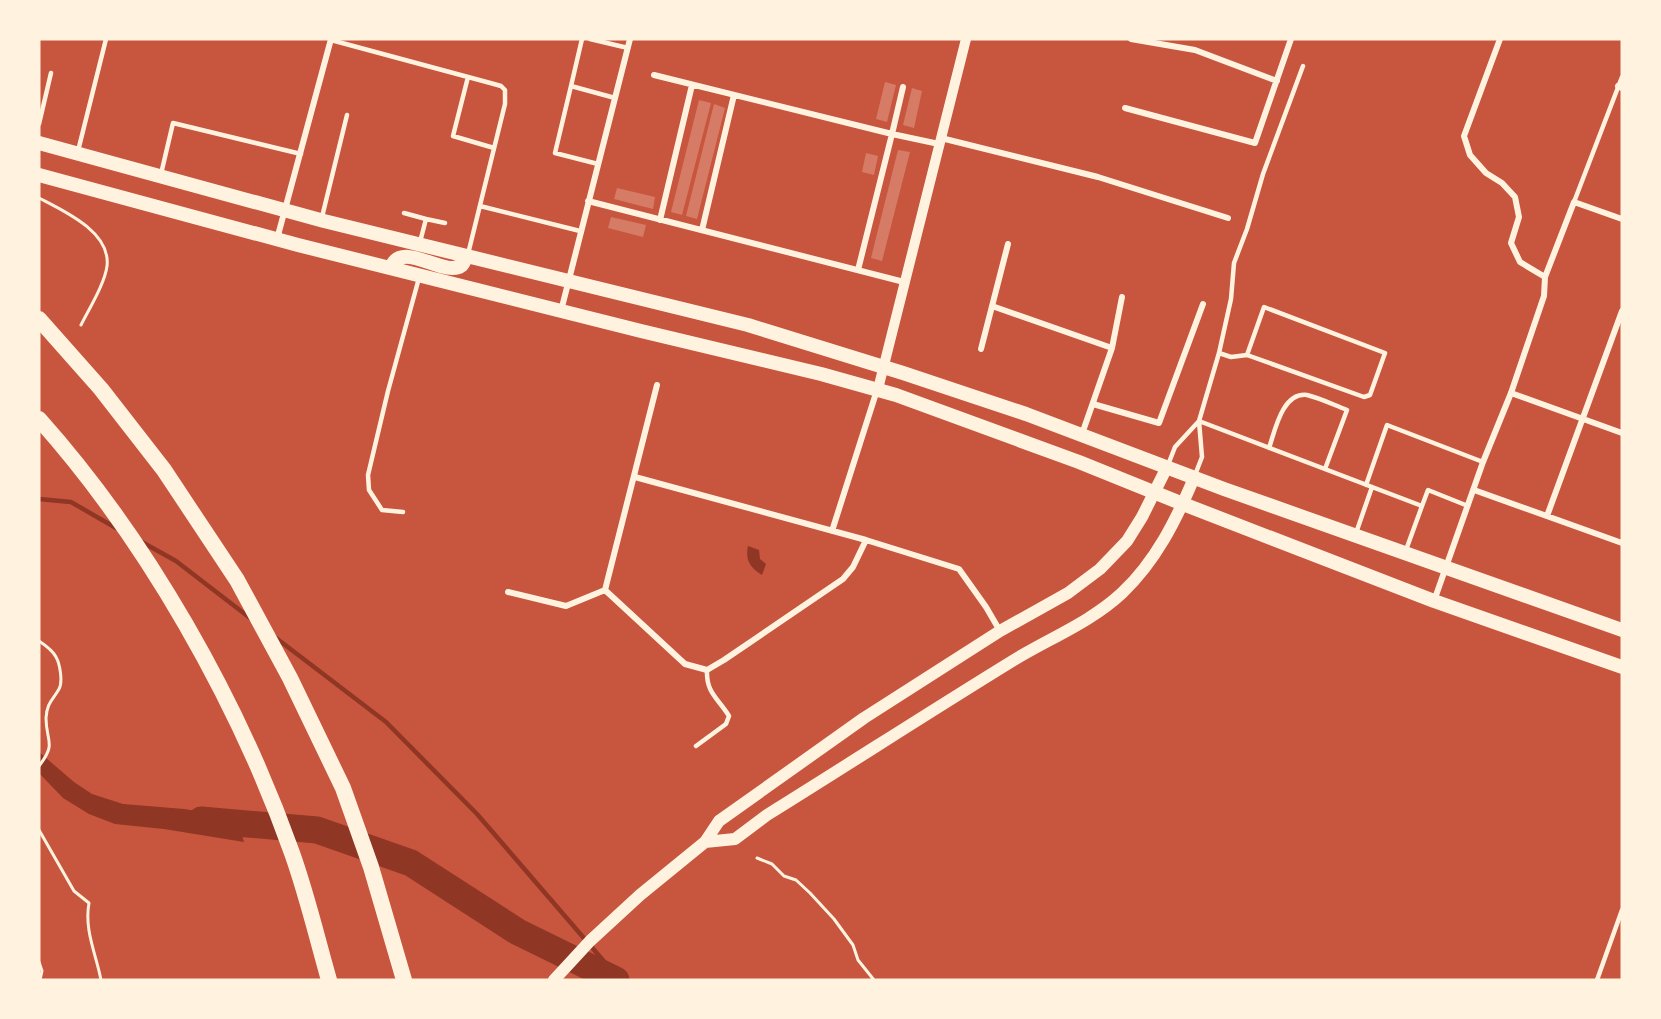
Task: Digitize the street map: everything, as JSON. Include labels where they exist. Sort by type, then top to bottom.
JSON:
[{"type":"highway","points":[[39,319],[101,389],[164,470],[242,590],[290,678],[343,788],[371,867],[404,980]]},
{"type":"highway","points":[[39,419],[107,505],[160,582],[211,669],[257,766],[292,853],[329,980]]},
{"type":"main road","points":[[39,143],[321,220],[748,325],[884,367],[1082,434],[1194,478],[1622,630]]},
{"type":"main road","points":[[39,175],[420,276],[878,389],[1079,462],[1434,601],[1622,667]]},
{"type":"main road","points":[[391,268],[393,261],[399,257],[453,268],[462,265],[467,256]]},
{"type":"main road","points":[[554,980],[590,941],[668,871],[705,842],[719,821],[864,718],[1000,631],[1068,593],[1100,569],[1127,541],[1155,493],[1167,467]]},
{"type":"main road","points":[[705,842],[735,840],[767,815],[1007,665],[1086,620],[1121,594],[1148,564],[1165,539],[1194,478]]},
{"type":"street","points":[[277,239],[331,39]]},
{"type":"street","points":[[561,311],[630,39]]},
{"type":"street","points":[[832,531],[884,367],[966,39]]},
{"type":"street","points":[[1131,39],[1195,50],[1277,81]]},
{"type":"street","points":[[1125,108],[1255,143],[1291,39]]},
{"type":"street","points":[[1500,39],[1464,136],[1470,156],[1486,174],[1502,183],[1515,197],[1519,217],[1511,243],[1520,262],[1545,277]]},
{"type":"street","points":[[654,75],[892,134],[940,141],[1098,177],[1228,218]]},
{"type":"street","points":[[660,220],[693,85]]},
{"type":"street","points":[[858,270],[903,87]]},
{"type":"street","points":[[702,230],[734,95]]},
{"type":"street","points":[[588,201],[904,282]]},
{"type":"street","points":[[1434,601],[1483,462],[1511,393],[1544,296],[1545,277],[1574,202],[1622,219]]},
{"type":"street","points":[[981,349],[1008,244]]},
{"type":"street","points":[[1082,434],[1112,348],[1122,297]]},
{"type":"street","points":[[1093,404],[1159,423],[1203,304]]},
{"type":"street","points":[[992,306],[1112,348]]},
{"type":"street","points":[[1547,516],[1622,311]]},
{"type":"street","points":[[605,590],[657,385]]},
{"type":"street","points":[[1511,393],[1622,433]]},
{"type":"street","points":[[635,477],[866,540],[959,569],[1000,631]]},
{"type":"street","points":[[1474,490],[1622,543]]},
{"type":"street","points":[[605,590],[685,664],[707,670],[843,579],[853,567],[866,540]]},
{"type":"street","points":[[508,592],[566,606],[605,590]]},
{"type":"lane","points":[[78,153],[106,39]]},
{"type":"lane","points":[[331,39],[501,86],[507,94],[467,256]]},
{"type":"lane","points":[[582,39],[555,153],[598,164]]},
{"type":"lane","points":[[590,39],[628,48]]},
{"type":"lane","points":[[1194,478],[1202,457],[1199,421],[1219,353],[1231,299],[1234,263],[1247,229],[1263,174],[1303,66]]},
{"type":"lane","points":[[39,124],[51,73]]},
{"type":"lane","points":[[468,77],[453,136],[494,148]]},
{"type":"lane","points":[[1574,202],[1622,77]]},
{"type":"lane","points":[[571,86],[615,98]]},
{"type":"lane","points":[[321,220],[347,115]]},
{"type":"lane","points":[[161,176],[173,123],[300,154]]},
{"type":"lane","points":[[480,206],[580,231]]},
{"type":"lane","points":[[404,213],[445,223]]},
{"type":"lane","points":[[419,244],[426,219]]},
{"type":"lane","points":[[403,512],[382,510],[369,490],[368,475],[387,391],[420,276]]},
{"type":"lane","points":[[1219,353],[1231,357],[1247,355],[1364,397],[1370,395],[1384,353],[1264,307],[1247,355]]},
{"type":"lane","points":[[1269,448],[1285,406],[1296,396],[1306,395],[1347,410],[1325,469]]},
{"type":"lane","points":[[1199,421],[1422,506]]},
{"type":"lane","points":[[1167,467],[1174,447],[1199,421]]},
{"type":"lane","points":[[1366,484],[1387,425],[1483,462]]},
{"type":"lane","points":[[1355,536],[1372,487]]},
{"type":"lane","points":[[1404,554],[1428,490],[1468,506]]},
{"type":"lane","points":[[696,746],[726,724],[729,716],[709,690],[707,670]]},
{"type":"lane","points":[[1597,980],[1622,910]]},
{"type":"path","points":[[39,198],[71,215],[87,227],[105,249],[107,264],[105,275],[81,325]]},
{"type":"path","points":[[39,641],[56,657],[61,676],[60,687],[49,701],[46,718],[50,740],[49,753],[39,765]]},
{"type":"path","points":[[39,830],[74,891],[89,903],[87,914],[91,942],[101,980]]},
{"type":"path","points":[[757,858],[772,864],[784,876],[796,880],[810,893],[853,945],[858,960],[874,980]]},
{"type":"path","points":[[39,962],[42,971],[40,980]]},
{"type":"shaded area","points":[[748,546],[759,550],[760,559],[766,564],[762,575],[749,563]]},
{"type":"shaded area","points":[[39,752],[92,794],[123,804],[184,809],[236,817],[244,842],[164,829],[115,824],[89,814],[63,798],[39,773]]},
{"type":"building","points":[[885,82],[896,85],[887,122],[876,119]]},
{"type":"building","points":[[912,88],[922,91],[914,128],[903,125]]},
{"type":"building","points":[[699,100],[711,103],[682,215],[671,212]]},
{"type":"building","points":[[714,104],[725,108],[697,219],[686,216]]},
{"type":"building","points":[[898,150],[910,152],[882,261],[871,258]]},
{"type":"building","points":[[866,153],[878,156],[874,175],[862,172]]},
{"type":"building","points":[[617,188],[655,197],[653,209],[614,199]]},
{"type":"building","points":[[611,217],[646,225],[643,237],[608,228]]},
{"type":"waterway","points":[[39,499],[71,502],[116,528]]},
{"type":"waterway","points":[[140,541],[176,561],[250,618]]},
{"type":"waterway","points":[[276,638],[386,722],[477,814],[620,980]]},
{"type":"waterway","points":[[201,820],[317,830],[411,863],[518,932],[616,980]]}]
